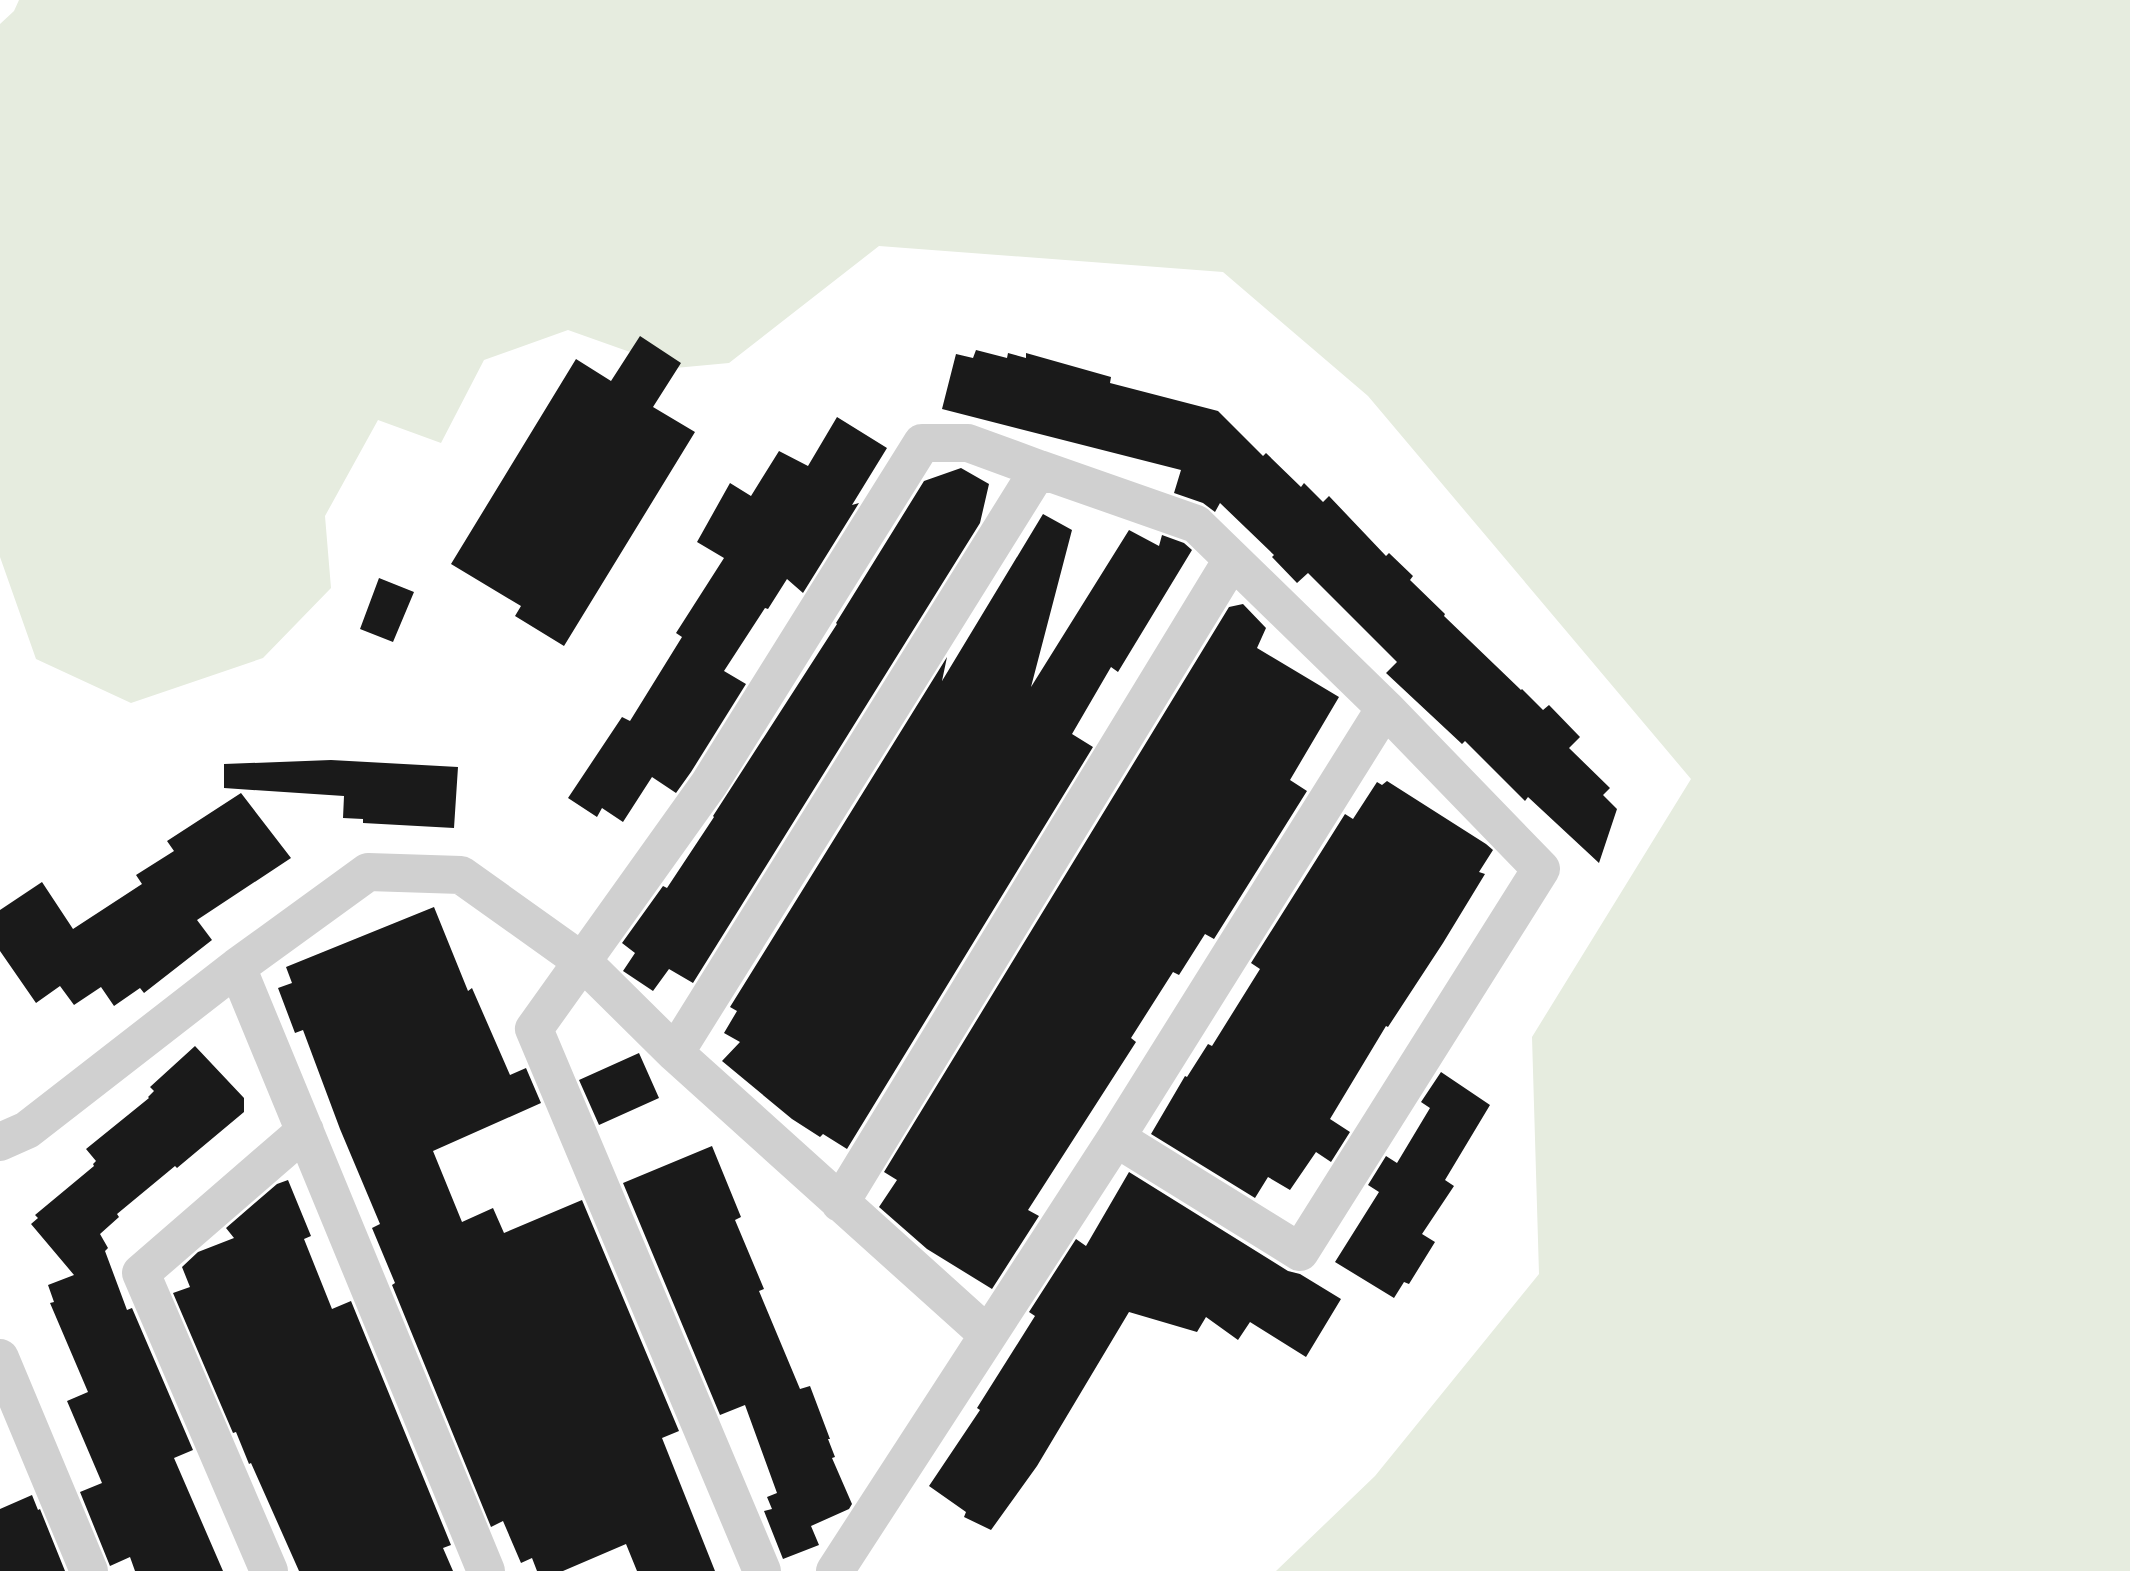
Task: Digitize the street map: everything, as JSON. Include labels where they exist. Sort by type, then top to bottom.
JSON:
[{"type":"street","points":[[762,1571],[534,1029],[709,784],[922,443],[968,443],[1195,524],[1385,708],[1541,869],[1300,1252],[1116,1138]]},
{"type":"street","points":[[675,1053],[1039,469]]},
{"type":"street","points":[[840,1203],[1232,560]]},
{"type":"street","points":[[835,1571],[1116,1138],[1385,708]]},
{"type":"street","points":[[0,1142],[27,1130],[237,967],[368,872],[461,875],[583,962],[675,1053],[988,1335]]},
{"type":"street","points":[[237,967],[486,1571]]},
{"type":"street","points":[[270,1571],[141,1273],[305,1131]]},
{"type":"street","points":[[0,1358],[89,1571]]},
{"type":"shaded area","points":[[19,0],[2130,0],[2130,1571],[1276,1571],[1375,1476],[1539,1274],[1532,1037],[1691,779],[1368,396],[1223,272],[879,246],[729,363],[675,368],[568,330],[484,360],[441,443],[378,420],[325,516],[331,588],[263,658],[131,703],[36,659],[0,557],[0,24],[14,11]]},
{"type":"building","points":[[640,336],[681,363],[653,407],[695,432],[564,646],[515,616],[521,606],[451,564],[576,359],[611,381]]},
{"type":"building","points":[[976,350],[1007,358],[1008,353],[1026,358],[1026,353],[1111,377],[1110,383],[1218,411],[1263,456],[1266,453],[1301,487],[1304,483],[1323,502],[1329,496],[1386,556],[1389,553],[1413,576],[1410,580],[1445,614],[1444,616],[1521,690],[1543,710],[1549,705],[1580,737],[1569,748],[1610,788],[1603,795],[1617,809],[1599,863],[1528,797],[1525,801],[1465,741],[1462,744],[1386,673],[1397,662],[1308,573],[1297,583],[1272,557],[1274,555],[1220,503],[1215,512],[1203,503],[1174,493],[1181,470],[942,409],[956,354],[973,358]]},
{"type":"building","points":[[837,417],[887,448],[852,505],[859,503],[803,593],[787,579],[724,671],[746,684],[676,793],[652,777],[623,822],[602,808],[597,817],[568,798],[622,717],[630,721],[682,637],[676,633],[724,558],[697,542],[730,483],[751,496],[779,451],[808,466]]},
{"type":"building","points":[[961,468],[989,484],[980,523],[693,983],[669,969],[653,991],[623,971],[635,953],[622,943],[663,886],[667,888],[714,817],[924,481]]},
{"type":"building","points":[[1043,514],[1072,530],[1031,687],[1129,530],[1159,546],[1162,535],[1184,543],[1192,550],[1118,672],[1111,667],[1072,734],[1093,747],[847,1149],[823,1134],[820,1137],[792,1119],[722,1061],[740,1042],[724,1033],[737,1011],[730,1007],[947,657],[942,681]]},
{"type":"building","points":[[379,578],[414,592],[393,642],[360,629]]},
{"type":"building","points":[[1243,604],[1266,628],[1257,648],[1339,697],[1290,780],[1307,791],[1214,939],[1205,934],[1179,975],[1173,972],[1131,1038],[1136,1042],[1028,1210],[1039,1216],[992,1289],[927,1249],[879,1207],[897,1180],[884,1172],[1229,607]]},
{"type":"building","points":[[331,760],[458,767],[454,828],[363,823],[363,819],[343,818],[344,796],[224,788],[224,764]]},
{"type":"building","points":[[1387,781],[1493,850],[1479,872],[1485,874],[1443,943],[1388,1027],[1386,1026],[1330,1119],[1350,1132],[1331,1162],[1316,1152],[1290,1190],[1268,1177],[1255,1198],[1151,1134],[1185,1076],[1187,1077],[1208,1044],[1212,1046],[1260,969],[1251,963],[1345,814],[1353,819],[1377,782],[1382,785]]},
{"type":"building","points":[[241,793],[291,858],[197,920],[212,940],[144,993],[140,988],[114,1006],[101,987],[74,1005],[60,986],[36,1003],[0,951],[0,910],[42,882],[73,929],[142,884],[136,875],[174,851],[167,841]]},
{"type":"building","points":[[434,907],[468,991],[472,988],[510,1075],[526,1068],[541,1103],[433,1151],[462,1222],[493,1208],[504,1233],[582,1200],[679,1431],[662,1438],[715,1571],[637,1571],[626,1544],[563,1571],[537,1571],[532,1558],[521,1563],[503,1521],[491,1527],[392,1285],[395,1283],[372,1228],[380,1224],[340,1129],[303,1030],[295,1033],[278,988],[292,983],[286,967]]},
{"type":"building","points":[[195,1046],[244,1098],[244,1112],[117,1214],[119,1217],[100,1234],[108,1248],[105,1251],[127,1310],[132,1308],[193,1450],[174,1458],[223,1571],[135,1571],[130,1557],[110,1566],[80,1492],[102,1483],[67,1401],[88,1392],[50,1303],[54,1302],[48,1285],[74,1275],[31,1224],[38,1218],[35,1215],[94,1166],[96,1161],[86,1149],[149,1098],[154,1091],[150,1087]]},
{"type":"building","points":[[639,1053],[659,1098],[599,1125],[579,1080]]},
{"type":"building","points":[[1441,1072],[1490,1105],[1445,1180],[1454,1186],[1422,1234],[1435,1242],[1409,1284],[1404,1282],[1394,1298],[1335,1262],[1379,1192],[1368,1185],[1386,1156],[1397,1163],[1430,1108],[1421,1102]]},
{"type":"building","points":[[712,1146],[741,1217],[735,1220],[764,1289],[759,1291],[800,1389],[810,1386],[830,1439],[835,1457],[832,1458],[852,1504],[849,1509],[811,1526],[819,1545],[783,1559],[764,1511],[772,1509],[767,1497],[777,1493],[745,1405],[720,1415],[623,1183]]},
{"type":"building","points":[[1129,1172],[1288,1271],[1300,1274],[1341,1299],[1306,1357],[1250,1322],[1238,1340],[1206,1317],[1197,1332],[1129,1312],[1037,1466],[991,1530],[964,1517],[966,1512],[929,1486],[980,1410],[977,1408],[1035,1316],[1029,1312],[1076,1239],[1086,1246]]},
{"type":"building","points":[[288,1180],[311,1236],[304,1239],[332,1309],[351,1301],[451,1545],[443,1548],[453,1571],[299,1571],[251,1463],[249,1464],[236,1432],[233,1433],[173,1293],[190,1287],[182,1267],[198,1252],[234,1238],[226,1228],[277,1184]]},
{"type":"building","points":[[32,1495],[65,1571],[0,1571],[0,1509]]}]
